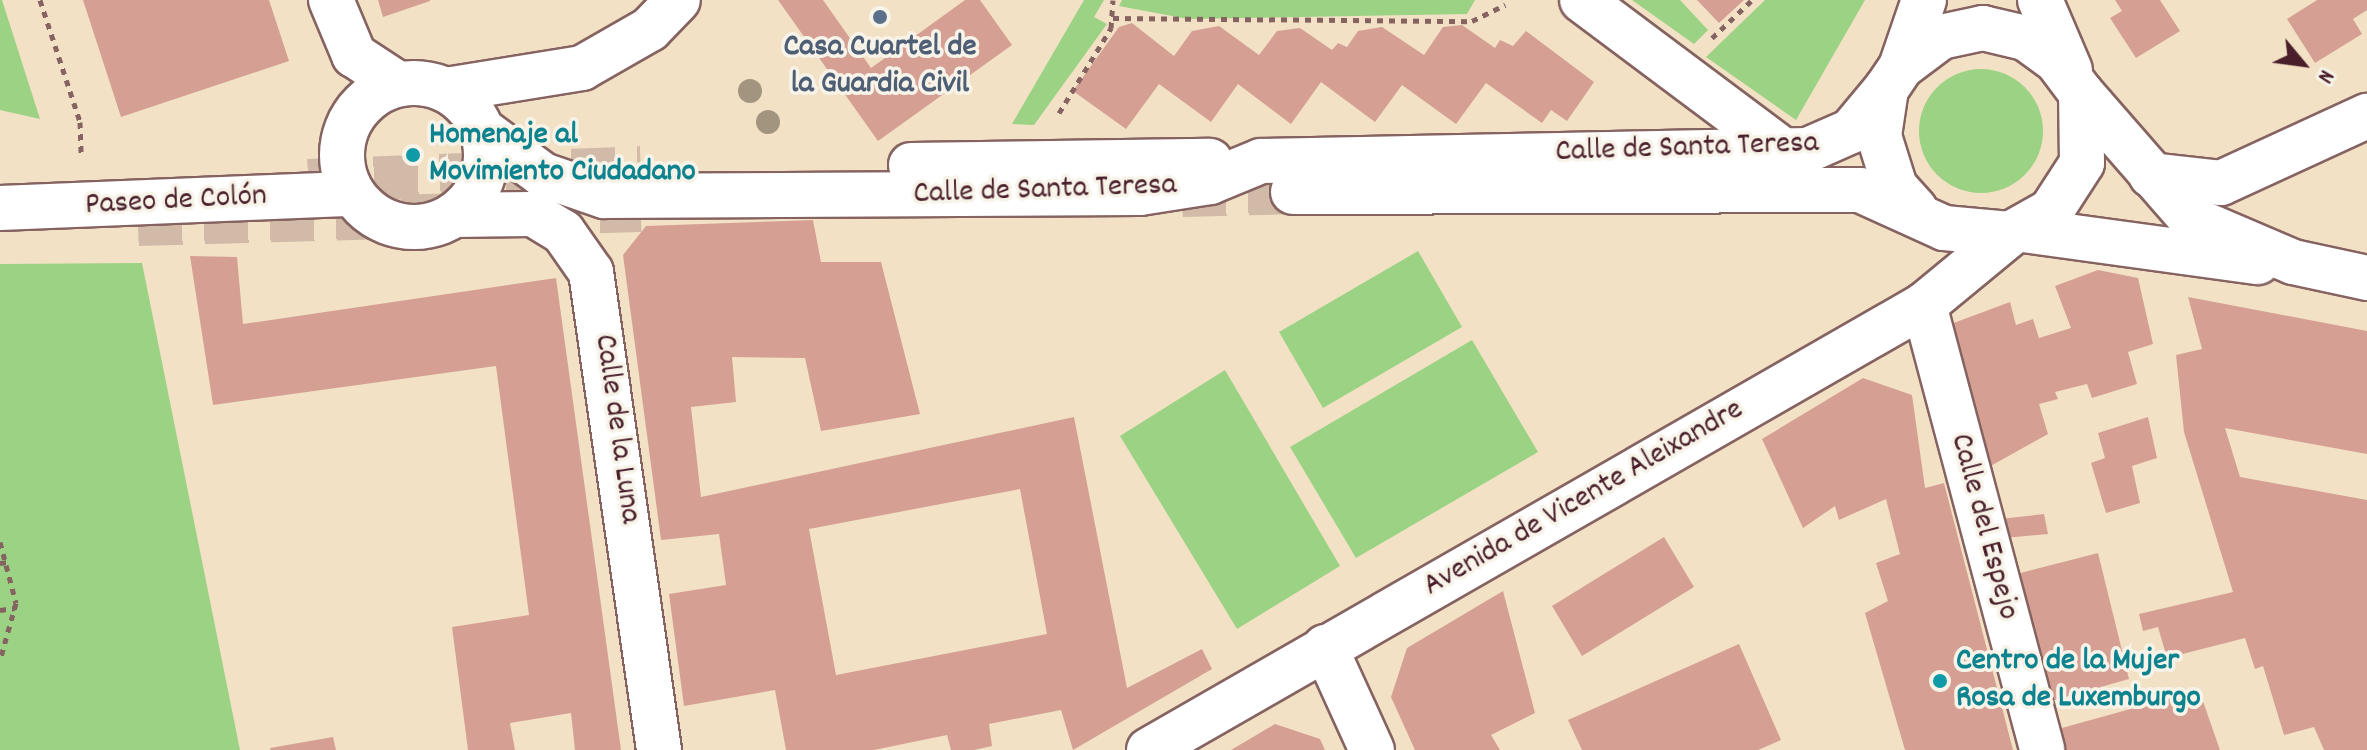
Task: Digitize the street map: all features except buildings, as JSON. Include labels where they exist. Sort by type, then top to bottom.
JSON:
[{"type":"street","points":[[331,0],[354,55],[398,84],[446,90],[582,68],[630,43],[678,0]]},
{"type":"street","points":[[1582,0],[1784,151]]},
{"type":"street","points":[[1915,209],[1884,163],[1880,115],[1924,0]]},
{"type":"street","points":[[2016,232],[2051,211],[2082,163],[2077,86],[2040,0]]},
{"type":"street","points":[[1894,78],[1941,37],[1983,28],[2039,46],[2190,218],[2293,262]]},
{"type":"street","name":"Calle de Santa Teresa","points":[[482,130],[543,175],[623,198],[1140,193],[1210,182],[1261,161],[1784,151],[1837,142],[1894,78]]},
{"type":"street","points":[[398,84],[360,108],[347,128],[344,172],[353,194],[368,211],[399,225],[433,225],[454,215],[480,184],[482,130],[446,90]]},
{"type":"street","points":[[2151,175],[2221,183],[2367,116]]},
{"type":"street","points":[[641,168],[1261,161]]},
{"type":"street","points":[[1293,192],[1860,190],[1915,209],[1958,232],[2016,232],[2227,260],[2293,262],[2367,278]]},
{"type":"street","name":"Paseo de Colón","points":[[0,208],[353,194]]},
{"type":"street","name":"Calle de la Luna","points":[[454,215],[533,214],[563,232],[591,272],[659,750]]},
{"type":"street","name":"Avenida de Vicente Aleixandre","points":[[1149,750],[1924,305],[2016,232]]},
{"type":"street","name":"Calle del Espejo","points":[[1924,305],[2042,750]]},
{"type":"street","points":[[1325,647],[1372,750]]},
{"type":"path","points":[[40,0],[80,122],[80,206]]},
{"type":"path","points":[[1059,121],[1059,103],[1113,18],[1113,0]]},
{"type":"path","points":[[1700,49],[1752,0]]},
{"type":"path","points":[[1113,18],[1472,21],[1505,5]]},
{"type":"path","points":[[0,542],[9,562],[15,608],[0,660]]},
{"type":"path","points":[[0,563],[9,562]]},
{"type":"path","points":[[0,610],[15,608]]},
{"type":"green space","points":[[2,0],[40,119],[0,110]]},
{"type":"green space","points":[[1084,0],[1104,0],[1094,17],[1107,24],[1034,125],[1012,124]]},
{"type":"green space","points":[[1122,0],[1475,0],[1467,14],[1188,19],[1119,6]]},
{"type":"green space","points":[[1632,0],[1680,0],[1708,30],[1694,44]]},
{"type":"green space","points":[[1765,0],[1865,0],[1796,120],[1706,57]]},
{"type":"green space","points":[[1981,69],[2005,74],[2025,87],[2038,107],[2043,131],[2038,155],[2025,175],[2005,188],[1981,193],[1957,188],[1937,175],[1924,155],[1919,131],[1924,107],[1937,87],[1957,74]]},
{"type":"green space","points":[[1418,251],[1462,327],[1323,408],[1279,332]]},
{"type":"green space","points":[[142,263],[240,750],[0,750],[0,264]]},
{"type":"green space","points":[[1472,340],[1538,452],[1356,558],[1290,447]]},
{"type":"green space","points":[[1225,370],[1340,566],[1237,629],[1120,436]]},
{"type":"tunnel","points":[[308,181],[641,168]]},
{"type":"tunnel","points":[[1182,195],[1293,192]]},
{"type":"tunnel","points":[[138,224],[641,210]]},
{"type":"place","name":"Casa Cuartel de la Guardia Civil","points":[[880,17]]},
{"type":"place","name":"Homenaje al Movimiento Ciudadano","points":[[413,155]]},
{"type":"place","name":"Centro de la Mujer Rosa de Luxemburgo","points":[[1940,681]]}]
